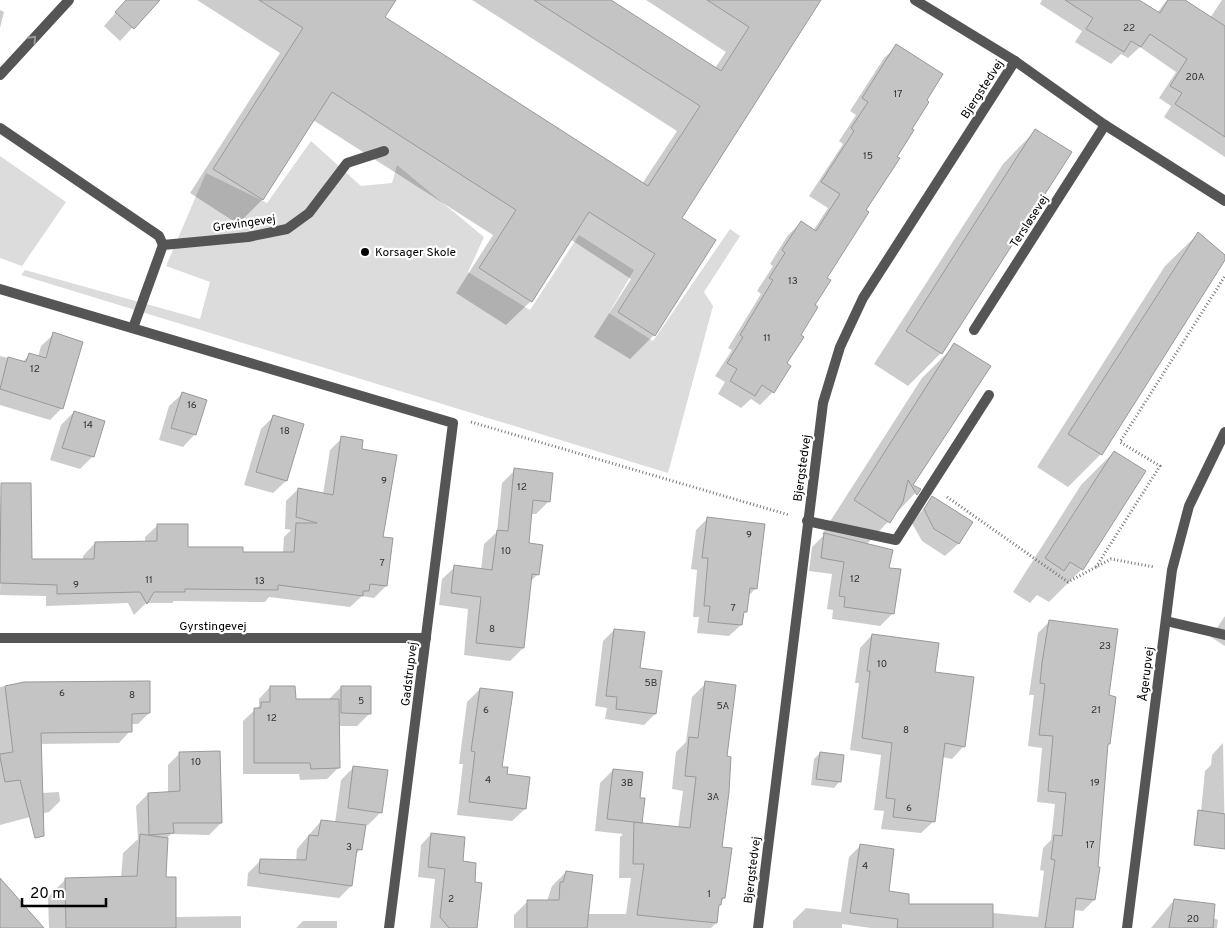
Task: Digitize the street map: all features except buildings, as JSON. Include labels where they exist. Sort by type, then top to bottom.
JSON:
[{"type":"street","points":[[0,75],[69,0]]},
{"type":"street","points":[[915,0],[1015,61],[1105,125],[1225,201]]},
{"type":"street","name":"Bjergstedvej","points":[[758,928],[823,403],[840,347],[863,298],[1015,61]]},
{"type":"street","name":"Tersløsevej","points":[[974,330],[1105,125]]},
{"type":"street","points":[[0,128],[159,236],[163,245],[133,328]]},
{"type":"street","name":"Grevingevej","points":[[163,245],[248,237],[287,229],[309,213],[347,163],[384,151]]},
{"type":"street","points":[[0,288],[453,423]]},
{"type":"street","points":[[807,521],[896,540],[989,395]]},
{"type":"street","name":"Gadstrupvej","points":[[389,928],[453,423]]},
{"type":"street","name":"Ågerupvej","points":[[1127,928],[1172,570],[1189,506],[1225,432]]},
{"type":"street","points":[[1166,621],[1225,635]]},
{"type":"street","name":"Gyrstingevej","points":[[0,638],[426,638]]},
{"type":"path","points":[[1096,567],[1160,466],[1120,442],[1225,276]]},
{"type":"path","points":[[453,423],[472,422],[807,521]]},
{"type":"path","points":[[930,485],[1068,582],[1111,558],[1172,570]]},
{"type":"shaded area","points":[[311,141],[361,186],[392,183],[397,165],[484,237],[468,272],[530,310],[579,235],[634,270],[609,313],[653,341],[730,229],[740,236],[704,292],[713,306],[668,473],[21,275],[25,270],[200,319],[210,282],[166,266],[206,173],[267,203]]},
{"type":"shaded area","points":[[0,156],[66,202],[22,266],[0,258]]},
{"type":"place","name":"Korsager Skole","points":[[365,252]]}]
